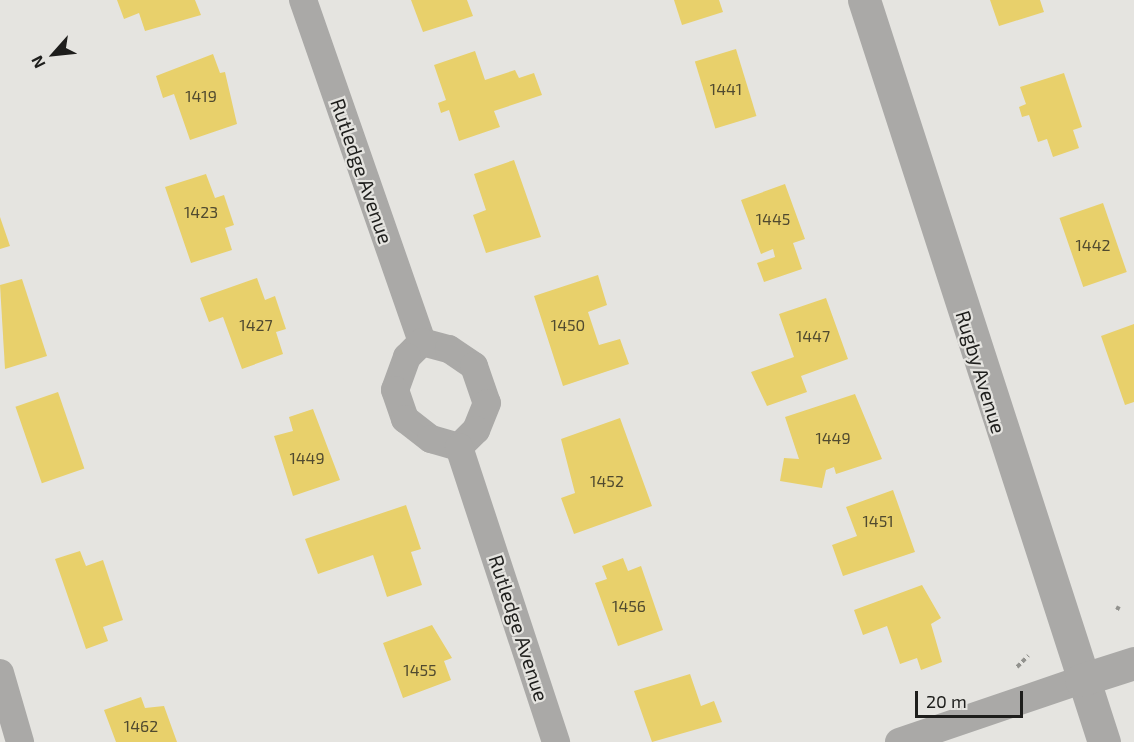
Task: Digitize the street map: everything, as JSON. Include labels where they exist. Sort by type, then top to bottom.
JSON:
[{"type":"street","name":"Rutledge Avenue","points":[[303,0],[422,342]]},
{"type":"street","name":"Rugby Avenue","points":[[864,0],[1081,680],[1104,742]]},
{"type":"street","points":[[422,342],[449,349],[474,366],[487,403],[476,430],[459,447],[431,439],[405,419],[395,390],[407,357],[422,342]]},
{"type":"street","name":"Rutledge Avenue","points":[[459,447],[556,742]]},
{"type":"street","points":[[899,742],[1134,663]]},
{"type":"street","points":[[0,674],[20,742]]},
{"type":"path","points":[[1017,667],[1028,656]]},
{"type":"building","points":[[117,0],[195,0],[201,15],[145,31],[139,13],[124,19]]},
{"type":"building","points":[[411,0],[467,0],[473,16],[423,32]]},
{"type":"building","points":[[674,0],[719,0],[723,12],[682,25]]},
{"type":"building","points":[[990,0],[1040,0],[1044,12],[999,26]]},
{"type":"building","points":[[736,49],[756,116],[715,129],[695,62]]},
{"type":"building","points":[[475,51],[485,80],[515,70],[519,78],[534,73],[542,95],[494,111],[500,127],[459,141],[449,110],[441,113],[438,103],[446,100],[434,65]]},
{"type":"building","points":[[213,54],[220,73],[225,72],[237,124],[190,140],[174,94],[163,98],[156,76]]},
{"type":"building","points":[[1064,73],[1082,127],[1073,130],[1079,148],[1053,157],[1047,139],[1038,142],[1029,115],[1022,117],[1019,107],[1026,104],[1020,87]]},
{"type":"building","points":[[514,160],[541,237],[486,253],[473,215],[486,210],[474,174]]},
{"type":"building","points":[[206,174],[215,198],[224,195],[234,225],[225,228],[232,250],[191,263],[165,187]]},
{"type":"building","points":[[785,184],[805,239],[793,243],[802,269],[764,282],[757,263],[775,257],[773,249],[761,254],[741,200]]},
{"type":"building","points":[[1103,203],[1127,272],[1083,287],[1060,218]]},
{"type":"building","points":[[0,217],[10,246],[0,249]]},
{"type":"building","points":[[598,275],[607,305],[588,312],[599,345],[620,339],[629,364],[563,386],[534,296]]},
{"type":"building","points":[[257,278],[265,300],[275,296],[286,329],[276,332],[283,354],[242,369],[223,317],[209,322],[200,298]]},
{"type":"building","points":[[22,279],[47,356],[5,369],[0,285]]},
{"type":"building","points":[[826,298],[848,359],[801,376],[807,392],[767,406],[751,372],[794,357],[779,314]]},
{"type":"building","points":[[1134,324],[1134,402],[1125,405],[1101,336]]},
{"type":"building","points":[[58,392],[84,469],[42,483],[15,407]]},
{"type":"building","points":[[855,394],[882,459],[836,474],[834,467],[826,470],[822,488],[780,481],[784,458],[799,459],[785,417]]},
{"type":"building","points":[[313,409],[340,480],[293,496],[274,436],[293,431],[289,417]]},
{"type":"building","points":[[620,418],[652,506],[574,534],[561,498],[575,493],[561,439]]},
{"type":"building","points":[[893,490],[915,552],[843,576],[832,545],[857,536],[846,507]]},
{"type":"building","points":[[406,505],[421,549],[411,552],[422,585],[387,597],[373,555],[318,574],[305,539]]},
{"type":"building","points":[[80,551],[86,566],[103,560],[123,620],[103,627],[108,641],[86,649],[55,559]]},
{"type":"building","points":[[623,558],[628,571],[641,566],[663,630],[618,646],[595,583],[607,579],[602,566]]},
{"type":"building","points":[[922,585],[941,618],[931,624],[942,662],[921,670],[917,658],[900,664],[887,626],[863,635],[854,610]]},
{"type":"building","points":[[432,625],[452,658],[444,661],[451,680],[403,698],[383,643]]},
{"type":"building","points":[[690,674],[701,706],[714,701],[722,722],[652,742],[634,691]]},
{"type":"building","points":[[141,697],[145,708],[164,706],[177,742],[116,742],[104,710]]}]
